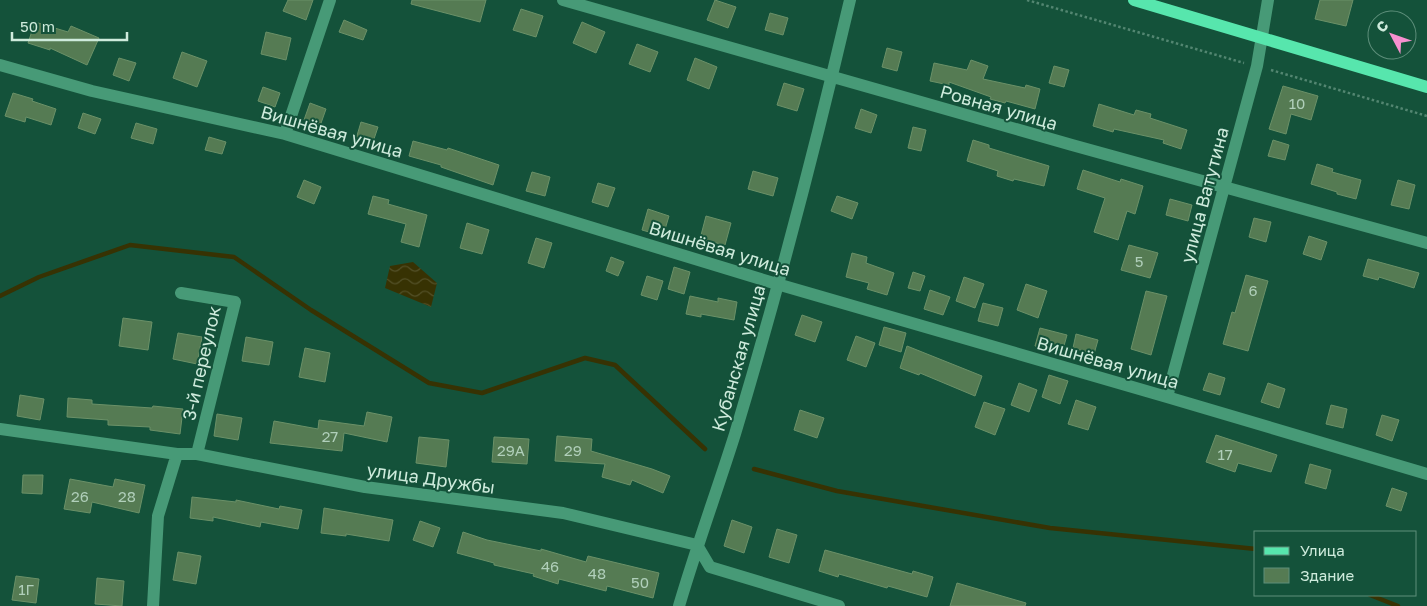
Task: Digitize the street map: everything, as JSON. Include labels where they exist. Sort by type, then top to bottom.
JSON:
[{"type":"main road","points":[[1134,0],[1427,87]]},
{"type":"street","points":[[285,134],[330,0]]},
{"type":"street","name":"Ровная улица","points":[[563,0],[832,77],[1427,242]]},
{"type":"street","name":"Кубанская улица","points":[[679,606],[734,434],[777,284],[832,77],[850,0]]},
{"type":"street","name":"улица Ватутина","points":[[1167,397],[1257,66],[1268,0]]},
{"type":"street","name":"Вишнёвая улица","points":[[0,65],[92,91],[285,134],[777,284],[1427,474]]},
{"type":"street","name":"3-й переулок","points":[[180,293],[235,302],[197,454]]},
{"type":"street","name":"улица Дружбы","points":[[0,429],[177,454],[197,454],[365,487],[563,513],[698,545]]},
{"type":"street","points":[[152,606],[158,516],[177,454]]},
{"type":"street","points":[[698,545],[710,567],[838,606]]},
{"type":"path","points":[[1026,0],[1427,116]]},
{"type":"water","points":[[413,262],[437,283],[431,307],[385,288],[390,266]]},
{"type":"building","points":[[288,0],[313,0],[306,20],[283,11]]},
{"type":"building","points":[[412,0],[486,0],[480,22],[411,4]]},
{"type":"building","points":[[715,0],[736,7],[728,28],[707,20]]},
{"type":"building","points":[[1320,0],[1353,0],[1346,26],[1315,19]]},
{"type":"building","points":[[521,9],[543,16],[536,37],[513,30]]},
{"type":"building","points":[[770,13],[788,18],[783,35],[765,30]]},
{"type":"building","points":[[344,20],[367,30],[363,40],[339,32]]},
{"type":"building","points":[[35,22],[68,32],[71,26],[99,38],[87,65],[50,48],[50,50],[28,43]]},
{"type":"building","points":[[582,22],[605,32],[596,53],[573,43]]},
{"type":"building","points":[[266,32],[291,38],[286,60],[261,54]]},
{"type":"building","points":[[637,44],[658,52],[650,72],[629,64]]},
{"type":"building","points":[[887,48],[902,52],[897,71],[882,67]]},
{"type":"building","points":[[182,52],[207,61],[197,87],[173,78]]},
{"type":"building","points":[[119,58],[136,63],[129,81],[113,75]]},
{"type":"building","points":[[695,58],[717,67],[709,89],[687,80]]},
{"type":"building","points":[[971,60],[988,66],[983,79],[1025,88],[1026,85],[1040,89],[1035,109],[1006,101],[1005,103],[990,99],[991,97],[949,82],[949,85],[930,81],[934,63],[967,70]]},
{"type":"building","points":[[1054,66],[1069,70],[1064,87],[1049,83]]},
{"type":"building","points":[[784,83],[804,89],[797,111],[777,105]]},
{"type":"building","points":[[1283,86],[1318,96],[1311,120],[1291,114],[1286,134],[1269,129]]},
{"type":"building","points":[[263,87],[280,93],[275,107],[258,101]]},
{"type":"building","points":[[13,93],[56,109],[51,125],[26,117],[25,122],[5,116]]},
{"type":"building","points":[[310,103],[326,109],[320,126],[304,120]]},
{"type":"building","points":[[1099,104],[1134,115],[1136,110],[1151,114],[1150,118],[1187,130],[1181,149],[1163,143],[1164,140],[1114,129],[1113,132],[1093,126]]},
{"type":"building","points":[[861,109],[877,115],[871,133],[855,128]]},
{"type":"building","points":[[83,113],[101,119],[95,134],[78,128]]},
{"type":"building","points":[[361,122],[378,127],[372,145],[356,139]]},
{"type":"building","points":[[136,123],[157,129],[153,144],[131,138]]},
{"type":"building","points":[[913,127],[926,130],[921,151],[908,148]]},
{"type":"building","points":[[209,137],[226,142],[222,154],[205,150]]},
{"type":"building","points":[[973,140],[989,145],[989,148],[1049,166],[1044,186],[1014,179],[1013,181],[997,176],[998,171],[967,161]]},
{"type":"building","points":[[1273,140],[1289,145],[1285,160],[1268,156]]},
{"type":"building","points":[[413,141],[447,150],[448,148],[499,165],[493,185],[441,167],[441,165],[409,156]]},
{"type":"building","points":[[1317,164],[1333,169],[1332,172],[1361,180],[1356,199],[1311,184]]},
{"type":"building","points":[[1083,170],[1120,182],[1121,179],[1143,186],[1135,214],[1127,211],[1118,240],[1094,232],[1105,198],[1077,189]]},
{"type":"building","points":[[753,171],[778,178],[773,196],[748,189]]},
{"type":"building","points":[[532,172],[550,177],[545,196],[526,191]]},
{"type":"building","points":[[304,180],[321,187],[314,204],[297,197]]},
{"type":"building","points":[[1398,180],[1415,185],[1409,209],[1391,205]]},
{"type":"building","points":[[598,183],[615,188],[608,207],[592,202]]},
{"type":"building","points":[[373,196],[389,200],[388,204],[427,215],[419,247],[401,242],[406,224],[368,214]]},
{"type":"building","points":[[837,196],[858,203],[852,219],[831,211]]},
{"type":"building","points":[[1170,199],[1192,205],[1188,221],[1166,215]]},
{"type":"building","points":[[648,209],[669,216],[663,236],[642,230]]},
{"type":"building","points":[[706,216],[731,223],[725,245],[700,239]]},
{"type":"building","points":[[1254,218],[1271,222],[1266,242],[1249,237]]},
{"type":"building","points":[[467,223],[489,230],[482,254],[460,248]]},
{"type":"building","points":[[1309,236],[1327,242],[1321,260],[1303,254]]},
{"type":"building","points":[[536,238],[552,243],[544,268],[528,263]]},
{"type":"building","points":[[1129,245],[1158,253],[1150,278],[1121,270]]},
{"type":"building","points":[[852,253],[867,257],[866,263],[894,273],[887,295],[867,289],[869,283],[846,277]]},
{"type":"building","points":[[611,257],[624,262],[618,276],[606,271]]},
{"type":"building","points":[[1368,259],[1419,273],[1414,288],[1379,277],[1378,280],[1363,276]]},
{"type":"building","points":[[674,267],[690,272],[684,294],[668,289]]},
{"type":"building","points":[[913,272],[925,276],[920,291],[908,288]]},
{"type":"building","points":[[1246,275],[1268,281],[1248,351],[1223,344],[1232,312],[1235,313]]},
{"type":"building","points":[[647,276],[663,281],[657,300],[641,295]]},
{"type":"building","points":[[964,277],[984,284],[975,308],[956,301]]},
{"type":"building","points":[[1026,284],[1047,291],[1038,318],[1017,310]]},
{"type":"building","points":[[930,290],[950,297],[943,315],[924,309]]},
{"type":"building","points":[[1146,291],[1167,296],[1151,355],[1131,349]]},
{"type":"building","points":[[690,296],[718,302],[718,298],[737,302],[734,320],[701,314],[701,317],[686,314]]},
{"type":"building","points":[[983,303],[1003,308],[998,326],[978,321]]},
{"type":"building","points":[[802,315],[822,322],[815,342],[795,335]]},
{"type":"building","points":[[123,318],[152,322],[148,350],[119,346]]},
{"type":"building","points":[[884,327],[906,333],[901,352],[879,345]]},
{"type":"building","points":[[1040,328],[1067,335],[1062,353],[1035,346]]},
{"type":"building","points":[[178,333],[202,337],[197,364],[173,359]]},
{"type":"building","points":[[1076,334],[1098,340],[1094,354],[1073,348]]},
{"type":"building","points":[[856,336],[875,343],[866,367],[847,360]]},
{"type":"building","points":[[246,337],[273,342],[269,365],[242,361]]},
{"type":"building","points":[[907,346],[982,376],[975,396],[920,373],[919,375],[900,368]]},
{"type":"building","points":[[305,348],[330,353],[325,382],[299,377]]},
{"type":"building","points":[[1209,373],[1225,378],[1220,395],[1203,390]]},
{"type":"building","points":[[1049,375],[1068,381],[1060,404],[1042,397]]},
{"type":"building","points":[[1019,383],[1037,390],[1029,412],[1011,405]]},
{"type":"building","points":[[1268,383],[1285,389],[1279,408],[1261,402]]},
{"type":"building","points":[[20,395],[44,399],[40,420],[17,416]]},
{"type":"building","points":[[68,398],[92,400],[92,404],[183,409],[180,434],[150,430],[150,427],[108,425],[108,420],[67,417]]},
{"type":"building","points":[[1076,400],[1096,407],[1088,430],[1068,424]]},
{"type":"building","points":[[984,402],[1005,409],[995,435],[975,427]]},
{"type":"building","points":[[1331,405],[1347,409],[1343,428],[1326,424]]},
{"type":"building","points":[[800,410],[824,418],[817,438],[794,430]]},
{"type":"building","points":[[367,412],[392,417],[387,442],[344,433],[342,451],[270,443],[274,421],[318,429],[319,420],[364,426]]},
{"type":"building","points":[[217,414],[242,418],[238,440],[214,436]]},
{"type":"building","points":[[1382,415],[1399,420],[1392,441],[1376,435]]},
{"type":"building","points":[[1216,435],[1277,455],[1271,472],[1238,463],[1235,472],[1206,462]]},
{"type":"building","points":[[557,436],[592,439],[591,451],[670,476],[663,493],[632,480],[630,485],[602,477],[605,464],[555,461]]},
{"type":"building","points":[[419,437],[449,440],[446,467],[416,463]]},
{"type":"building","points":[[494,437],[529,439],[527,464],[492,462]]},
{"type":"building","points":[[1310,464],[1331,470],[1326,489],[1305,483]]},
{"type":"building","points":[[23,475],[43,475],[42,494],[22,493]]},
{"type":"building","points":[[70,479],[113,487],[115,479],[145,485],[139,513],[92,502],[90,513],[64,509]]},
{"type":"building","points":[[1392,488],[1407,493],[1401,511],[1386,506]]},
{"type":"building","points":[[192,497],[236,502],[236,500],[279,509],[280,506],[302,510],[298,529],[261,522],[260,527],[213,517],[213,521],[190,518]]},
{"type":"building","points":[[324,508],[393,520],[389,541],[346,534],[346,536],[321,533]]},
{"type":"building","points":[[732,520],[752,527],[744,553],[724,546]]},
{"type":"building","points":[[420,521],[440,528],[433,547],[413,540]]},
{"type":"building","points":[[777,529],[797,535],[789,563],[769,557]]},
{"type":"building","points":[[463,532],[487,540],[541,551],[541,549],[586,562],[588,556],[659,573],[653,598],[607,586],[606,591],[559,579],[558,584],[533,576],[534,574],[494,565],[494,563],[457,553]]},
{"type":"building","points":[[825,550],[912,574],[913,571],[933,577],[927,597],[839,574],[838,577],[819,571]]},
{"type":"building","points":[[178,552],[201,556],[196,584],[173,580]]},
{"type":"building","points":[[16,576],[39,579],[36,603],[12,600]]},
{"type":"building","points":[[97,578],[124,581],[122,606],[95,604]]},
{"type":"building","points":[[957,583],[1026,603],[1025,606],[950,606]]},
{"type":"waterway","points":[[0,296],[39,277],[130,245],[234,257],[311,310],[429,383],[482,393],[585,358],[615,365],[705,449]]},
{"type":"waterway","points":[[754,469],[837,491],[1050,528],[1254,549]]},
{"type":"waterway","points":[[1373,596],[1398,606]]}]
